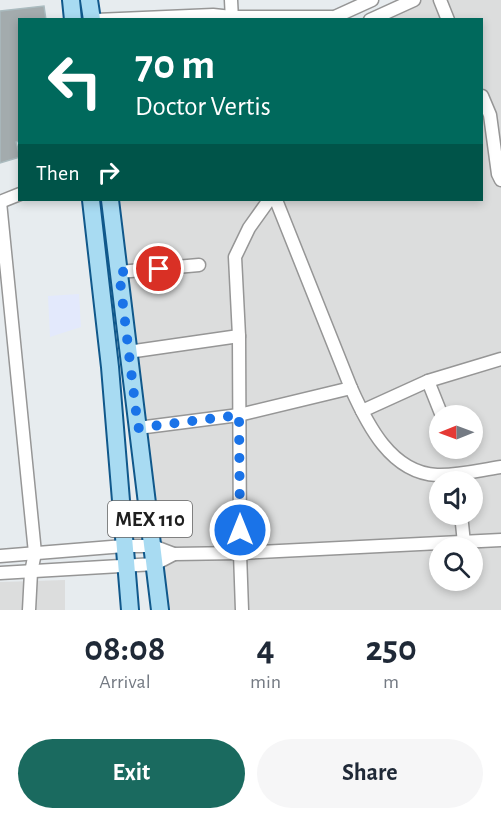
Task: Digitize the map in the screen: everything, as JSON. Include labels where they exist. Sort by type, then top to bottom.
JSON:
[{"type":"main road","points":[[71,0],[73,18]]},
{"type":"main road","points":[[89,0],[92,18]]},
{"type":"main road","name":"MEX 110","points":[[91,201],[110,367],[130,610]]},
{"type":"main road","name":"MEX 110","points":[[110,201],[160,610]]},
{"type":"street","points":[[143,18],[213,15],[232,18],[231,0]]},
{"type":"street","points":[[333,18],[372,0]]},
{"type":"street","points":[[374,18],[414,0]]},
{"type":"street","points":[[440,0],[447,18]]},
{"type":"street","points":[[483,98],[490,115],[498,174],[501,180]]},
{"type":"street","points":[[18,195],[0,202],[35,553],[31,572],[29,610]]},
{"type":"street","points":[[242,610],[238,336],[234,257],[249,228],[268,201]]},
{"type":"street","points":[[276,201],[362,411],[378,439],[394,456],[417,470],[429,473]]},
{"type":"street","points":[[119,272],[199,265]]},
{"type":"street","points":[[128,352],[238,336]]},
{"type":"street","points":[[362,411],[428,381],[500,362]]},
{"type":"street","points":[[428,381],[438,405]]},
{"type":"street","points":[[138,428],[239,415],[351,387]]},
{"type":"street","points":[[483,471],[501,467]]},
{"type":"street","points":[[483,541],[501,540]]},
{"type":"street","points":[[0,556],[124,546],[153,546],[174,554],[429,545]]},
{"type":"street","points":[[0,573],[155,564],[174,554]]},
{"type":"shaded area","points":[[413,0],[501,0],[501,610],[165,610],[116,201],[483,201],[483,18],[377,18]]},
{"type":"shaded area","points":[[79,294],[81,327],[50,337],[48,296]]},
{"type":"shaded area","points":[[65,580],[65,610],[0,610],[0,582]]},
{"type":"building","points":[[44,6],[46,18],[18,18],[18,142],[16,142],[18,158],[0,163],[0,11]]},
{"type":"route","points":[[159,269],[119,272],[138,428],[239,415],[240,530]]}]
